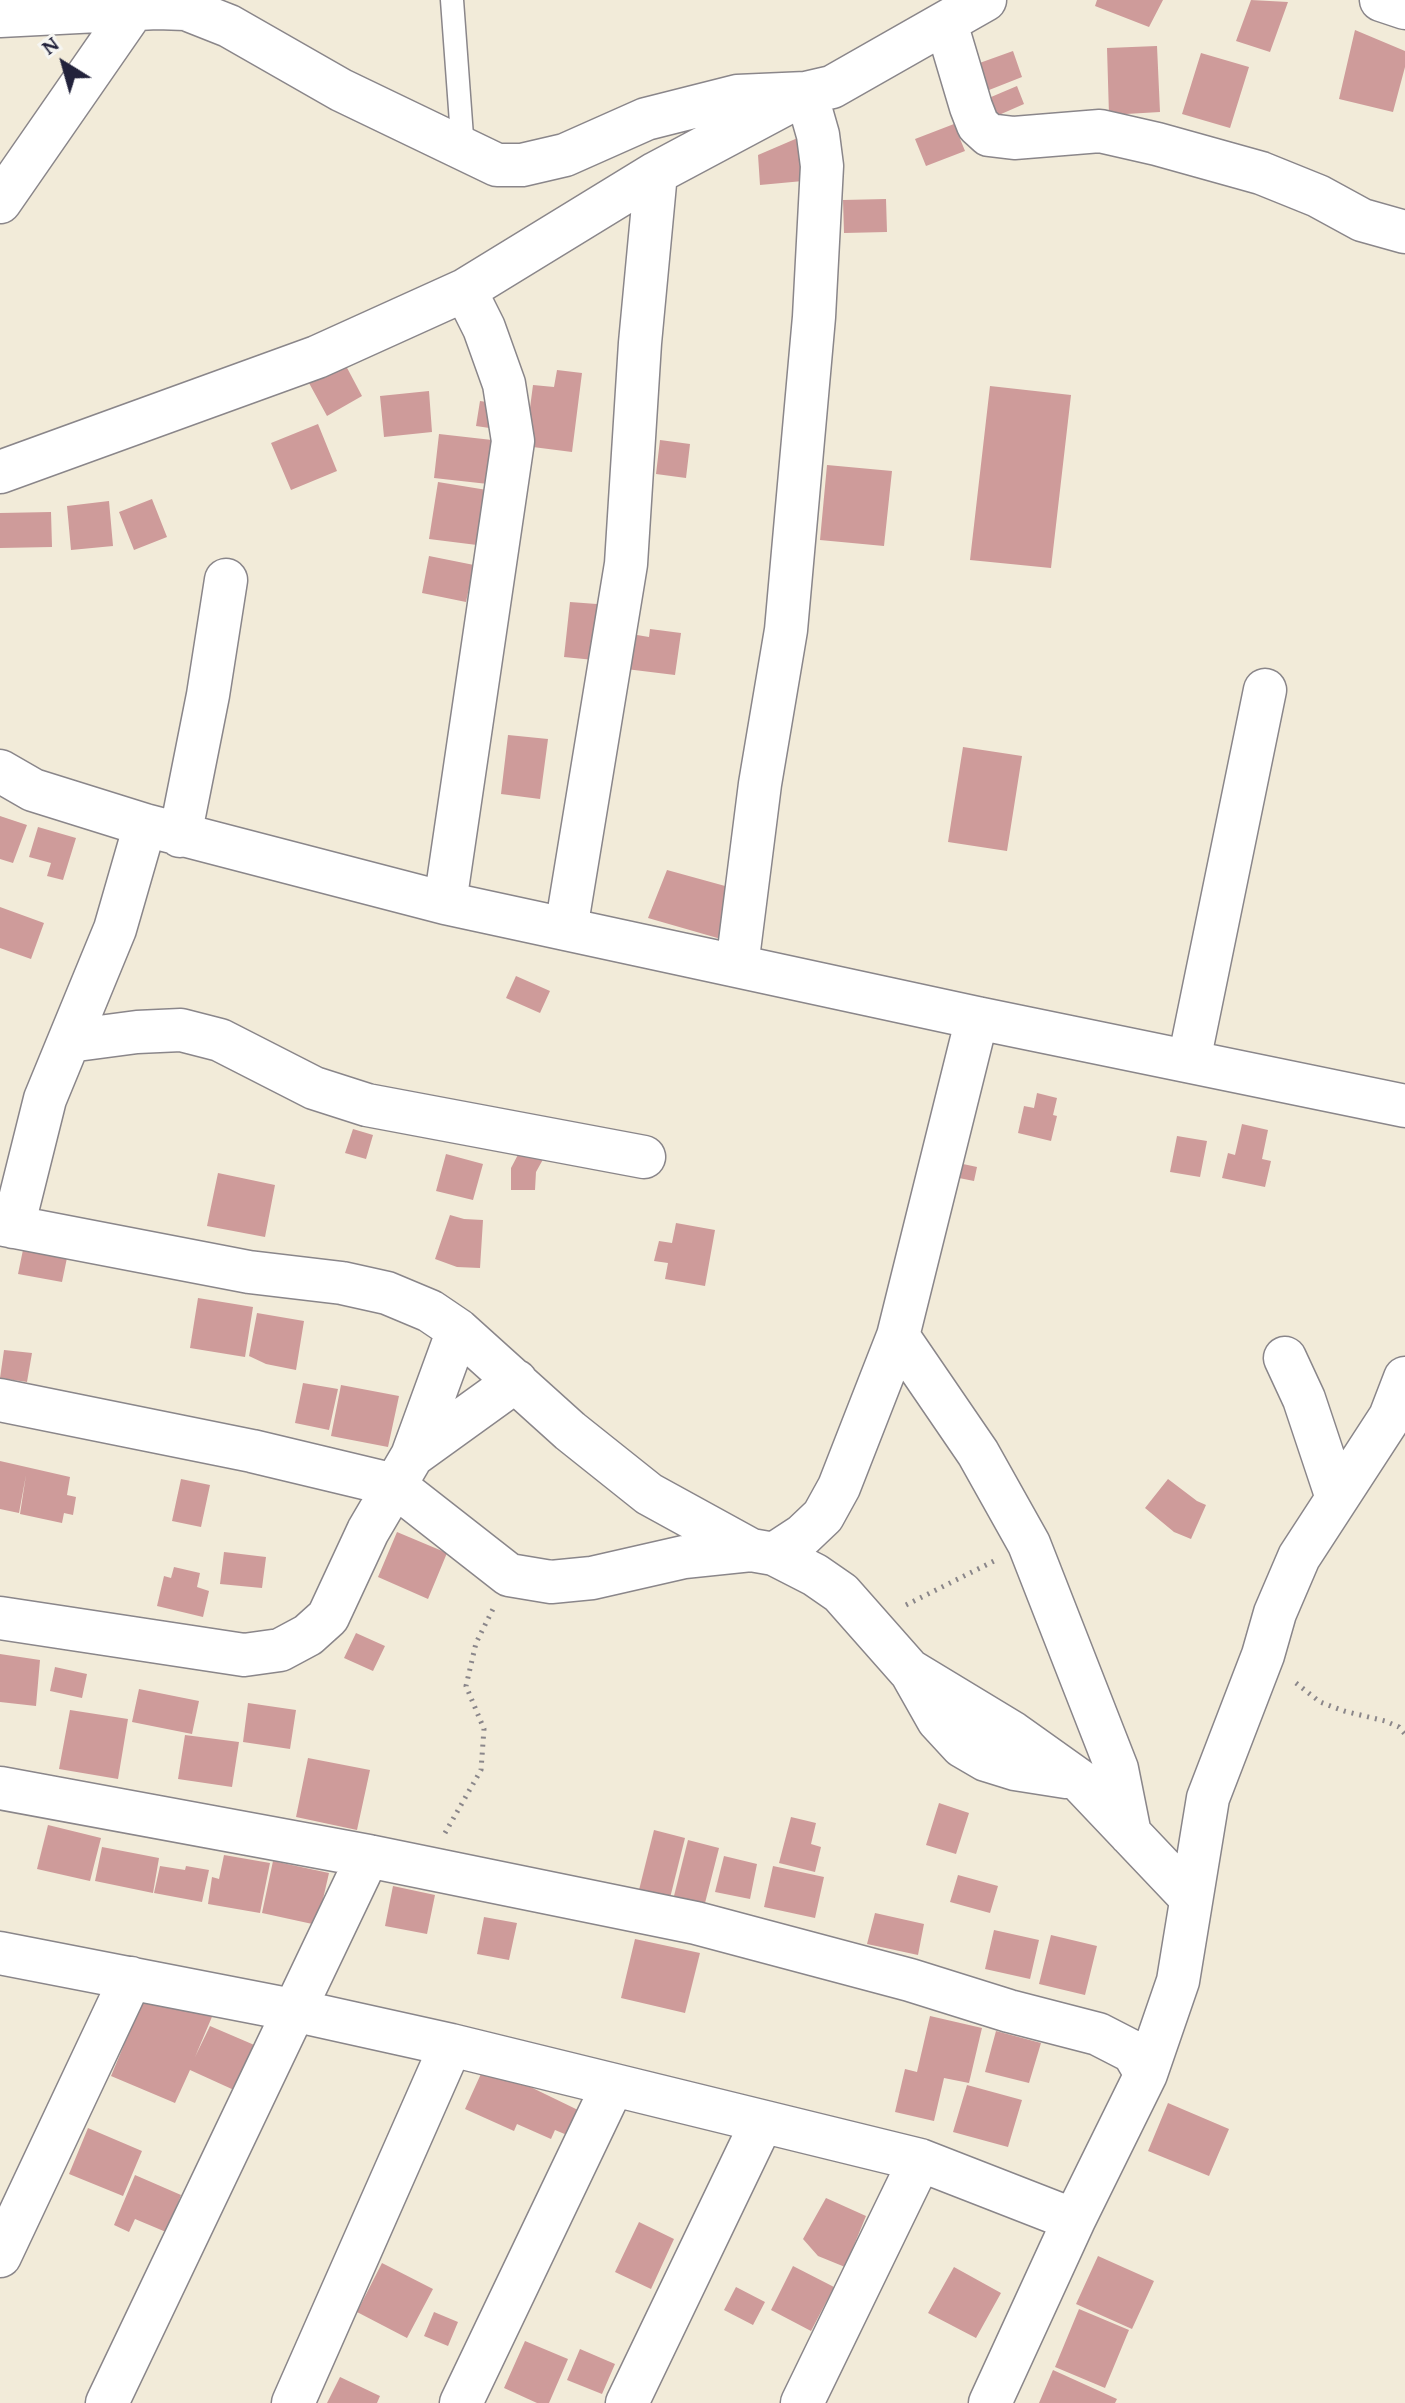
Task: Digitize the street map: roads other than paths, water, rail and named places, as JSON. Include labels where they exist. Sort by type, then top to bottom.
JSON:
[{"type":"street","points":[[0,16],[135,5],[186,9],[229,26],[341,90],[463,150],[497,165],[522,165],[565,155],[646,119],[737,96],[806,93],[832,87],[985,0]]},
{"type":"street","points":[[1381,0],[1405,8]]},
{"type":"street","points":[[0,202],[135,5]]},
{"type":"street","points":[[946,23],[971,107],[978,125],[989,135],[1014,138],[1100,131],[1157,144],[1261,173],[1318,196],[1362,220],[1405,232]]},
{"type":"street","points":[[0,472],[317,357],[465,290],[656,173],[806,93]]},
{"type":"street","points":[[737,966],[760,784],[786,630],[814,317],[822,166],[818,135],[806,93]]},
{"type":"street","points":[[566,929],[626,564],[640,343],[656,173]]},
{"type":"street","points":[[445,903],[513,441],[504,384],[484,328],[465,290]]},
{"type":"street","points":[[226,580],[163,830],[115,929],[45,1099],[6,1225],[249,1272],[342,1283],[387,1293],[430,1311],[458,1330],[570,1431],[649,1494],[762,1552],[815,1575],[841,1593],[909,1670],[1013,1733],[1079,1780],[1191,1898]]},
{"type":"street","points":[[1189,1061],[1265,690]]},
{"type":"street","points":[[0,771],[33,790],[163,830],[445,903],[977,1018],[1405,1106]]},
{"type":"street","points":[[0,1400],[252,1451],[403,1470],[509,1575],[551,1582],[592,1578],[684,1557],[762,1552],[803,1535],[823,1516],[839,1487],[898,1336],[977,1018]]},
{"type":"street","points":[[69,1041],[181,1030],[220,1040],[314,1088],[367,1105],[644,1157]]},
{"type":"street","points":[[0,1618],[244,1655],[280,1650],[308,1635],[328,1617],[354,1557],[403,1470],[458,1330]]},
{"type":"street","points":[[898,1336],[978,1453],[1029,1544],[1117,1769],[1131,1835]]},
{"type":"street","points":[[1285,1358],[1304,1399],[1337,1498]]},
{"type":"street","points":[[990,2403],[1074,2220],[1146,2074],[1178,1981],[1208,1798],[1263,1655],[1275,1613],[1299,1557],[1390,1417],[1405,1378]]},
{"type":"street","points":[[403,1470],[516,1381]]},
{"type":"street","points":[[0,1788],[368,1856],[696,1923],[1098,2034],[1133,2052],[1146,2074]]},
{"type":"street","points":[[107,2403],[368,1856]]},
{"type":"street","points":[[0,1953],[293,2010],[451,2045],[920,2160],[1074,2220]]},
{"type":"street","points":[[0,2256],[131,1978]]},
{"type":"street","points":[[293,2403],[451,2045]]},
{"type":"street","points":[[461,2403],[613,2085]]},
{"type":"street","points":[[627,2403],[762,2122]]},
{"type":"street","points":[[802,2403],[920,2160]]},
{"type":"lane","points":[[452,0],[463,150]]}]
